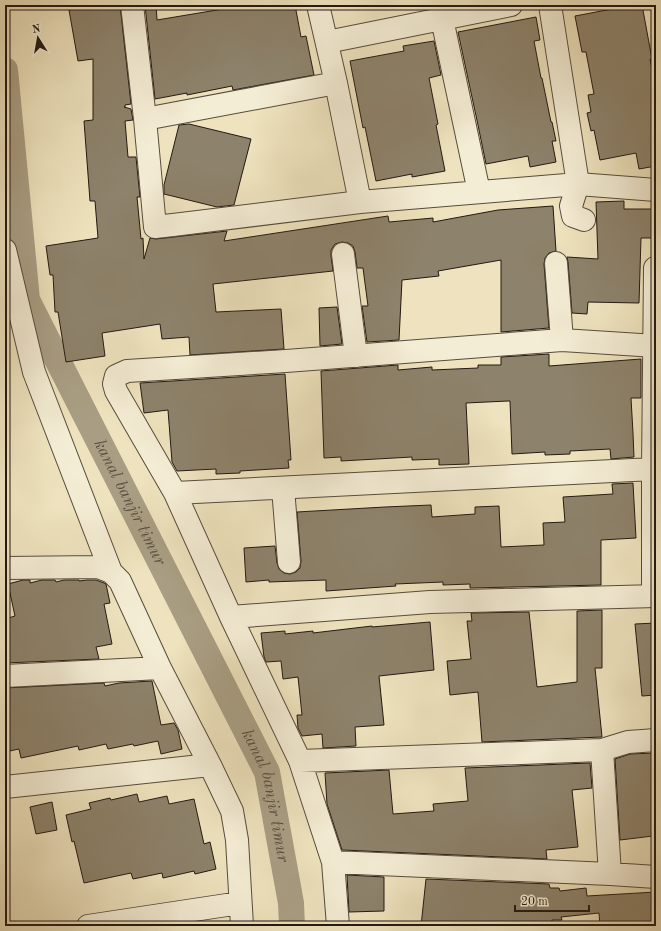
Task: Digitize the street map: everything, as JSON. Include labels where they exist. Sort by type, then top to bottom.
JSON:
[{"type":"street","points":[[135,5],[155,227],[360,202],[578,184],[656,190]]},
{"type":"street","points":[[318,5],[336,83],[360,202]]},
{"type":"street","points":[[327,42],[511,5]]},
{"type":"street","points":[[550,5],[578,184],[571,206],[573,216],[584,220]]},
{"type":"street","points":[[442,19],[479,192]]},
{"type":"street","points":[[145,119],[336,83]]},
{"type":"street","points":[[5,250],[34,372],[111,572],[120,581],[160,668],[232,811],[236,829],[242,926]]},
{"type":"street","points":[[343,254],[356,356]]},
{"type":"street","points":[[556,262],[562,340]]},
{"type":"street","points":[[231,617],[430,602],[655,596],[652,469],[655,268]]},
{"type":"street","points":[[338,926],[333,862],[300,761],[231,617],[175,493],[116,391],[114,384],[116,376],[127,371],[279,362],[562,340],[655,346]]},
{"type":"street","points":[[175,493],[652,469]]},
{"type":"street","points":[[283,488],[289,562]]},
{"type":"street","points":[[5,568],[98,567],[111,572]]},
{"type":"street","points":[[5,676],[160,668]]},
{"type":"street","points":[[300,761],[602,750],[628,742],[656,740]]},
{"type":"street","points":[[602,750],[610,874]]},
{"type":"street","points":[[5,787],[210,765]]},
{"type":"street","points":[[333,862],[656,877]]},
{"type":"street","points":[[88,926],[240,903]]},
{"type":"building","points":[[70,5],[120,5],[131,104],[125,105],[124,107],[131,109],[133,120],[125,121],[128,157],[136,157],[140,197],[137,197],[141,239],[143,238],[144,259],[150,238],[156,239],[227,231],[224,241],[388,216],[389,222],[433,218],[433,222],[498,210],[553,206],[556,251],[549,253],[545,258],[544,264],[549,328],[501,332],[501,260],[438,271],[439,276],[402,280],[399,340],[367,342],[362,306],[368,306],[363,268],[357,268],[353,246],[342,242],[335,244],[331,250],[333,271],[213,284],[216,312],[281,309],[284,349],[190,355],[189,337],[162,339],[160,324],[102,333],[105,356],[66,362],[58,312],[55,312],[53,275],[50,275],[46,246],[98,238],[95,201],[90,201],[84,121],[93,120],[93,59],[78,61],[69,10],[71,10]]},
{"type":"building","points":[[145,5],[156,5],[157,20],[235,7],[235,5],[295,5],[301,37],[306,36],[314,75],[233,90],[232,86],[187,95],[187,93],[155,99]]},
{"type":"building","points":[[611,5],[642,5],[656,88],[656,166],[639,169],[636,153],[600,160],[594,130],[591,131],[587,113],[591,112],[588,95],[594,94],[586,52],[582,52],[575,16],[612,9]]},
{"type":"building","points":[[536,17],[540,40],[534,41],[556,141],[552,141],[556,162],[530,167],[528,156],[486,164],[458,32]]},
{"type":"building","points":[[434,41],[441,75],[429,78],[445,171],[412,177],[412,174],[376,181],[365,127],[363,128],[350,61],[404,51],[403,46]]},
{"type":"building","points":[[189,124],[251,139],[234,205],[217,207],[164,194],[164,185],[179,125]]},
{"type":"building","points":[[624,201],[624,209],[656,209],[656,238],[641,238],[639,303],[588,302],[587,314],[572,313],[567,257],[598,259],[596,202]]},
{"type":"building","points":[[337,307],[342,344],[320,346],[319,308]]},
{"type":"building","points":[[549,354],[549,366],[641,359],[641,398],[631,398],[634,457],[611,459],[610,449],[570,451],[570,454],[545,455],[545,452],[512,454],[510,401],[508,401],[466,403],[469,464],[439,465],[439,459],[412,460],[412,457],[341,461],[341,457],[324,458],[321,371],[398,365],[398,370],[432,367],[432,370],[478,368],[478,365],[501,365],[501,357]]},
{"type":"building","points":[[285,374],[291,460],[288,460],[289,468],[216,474],[216,469],[177,471],[172,462],[168,410],[144,413],[140,383]]},
{"type":"building","points":[[633,483],[636,538],[601,540],[601,585],[470,588],[470,584],[443,585],[443,582],[395,584],[396,586],[326,591],[326,580],[269,582],[269,580],[246,582],[244,548],[275,546],[279,569],[284,573],[290,574],[296,572],[300,568],[301,561],[297,512],[431,505],[432,517],[475,514],[475,507],[499,506],[501,547],[544,545],[543,523],[565,522],[563,497],[613,494],[612,484]]},
{"type":"building","points":[[23,580],[30,580],[30,583],[42,580],[55,580],[56,582],[64,580],[96,580],[106,584],[110,603],[104,604],[112,644],[96,647],[99,659],[5,663],[5,619],[15,616],[8,584]]},
{"type":"building","points":[[602,610],[602,668],[595,668],[602,737],[482,742],[478,692],[450,695],[447,661],[471,659],[467,621],[472,621],[471,613],[529,612],[537,687],[577,682],[577,611]]},
{"type":"building","points":[[430,622],[434,670],[379,676],[384,725],[355,727],[356,746],[323,748],[322,734],[302,736],[298,728],[297,715],[302,715],[298,677],[283,679],[281,661],[266,662],[261,633],[285,631],[285,634],[313,631],[313,633],[372,626]]},
{"type":"building","points":[[656,623],[656,695],[642,696],[635,624]]},
{"type":"building","points":[[152,681],[161,725],[174,723],[178,730],[182,749],[161,754],[158,741],[108,749],[106,744],[79,750],[78,746],[21,758],[19,749],[5,752],[5,688],[104,683],[105,686],[119,683]]},
{"type":"building","points":[[656,753],[656,820],[652,821],[653,836],[620,840],[615,759],[630,754]]},
{"type":"building","points":[[590,763],[592,788],[572,790],[578,847],[546,850],[547,859],[342,850],[327,804],[325,773],[389,770],[393,814],[434,811],[433,804],[468,801],[465,768]]},
{"type":"building","points":[[137,794],[139,802],[167,796],[169,804],[194,799],[204,844],[210,842],[216,869],[195,874],[194,871],[163,878],[162,873],[133,879],[131,873],[84,883],[66,815],[91,809],[89,803]]},
{"type":"building","points":[[52,802],[57,830],[36,834],[30,807]]},
{"type":"building","points":[[347,875],[384,877],[384,911],[349,912]]},
{"type":"building","points":[[426,879],[549,884],[550,888],[559,888],[560,891],[586,888],[587,896],[656,892],[656,926],[600,926],[599,913],[561,917],[562,920],[552,920],[552,926],[421,926]]},
{"type":"waterway","name":"kanal banjir timur","points":[[5,70],[27,300],[267,772],[291,903],[292,926]]}]
